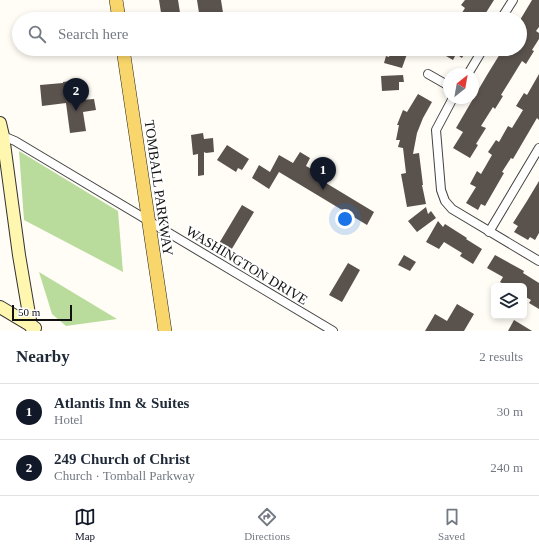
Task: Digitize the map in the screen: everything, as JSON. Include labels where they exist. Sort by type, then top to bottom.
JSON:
[{"type":"main road","points":[[116,0],[118,12]]},
{"type":"main road","name":"TOMBALL PARKWAY","points":[[124,56],[165,331]]},
{"type":"main road","points":[[0,124],[3,136],[19,255],[34,330]]},
{"type":"main road","points":[[0,307],[34,330]]},
{"type":"street","points":[[505,12],[513,0]]},
{"type":"street","points":[[472,68],[479,56]]},
{"type":"street","points":[[428,74],[443,83]]},
{"type":"street","points":[[451,104],[436,130],[440,190],[445,201],[452,209],[539,261]]},
{"type":"street","name":"WASHINGTON DRIVE","points":[[3,136],[14,141],[333,331]]},
{"type":"street","points":[[489,232],[539,148]]},
{"type":"green space","points":[[19,151],[118,211],[123,272],[24,220]]},
{"type":"green space","points":[[39,272],[117,319],[66,326],[52,314]]},
{"type":"building","points":[[159,0],[178,0],[180,12],[161,12]]},
{"type":"building","points":[[197,0],[221,0],[223,12],[199,12]]},
{"type":"building","points":[[465,0],[494,0],[486,12],[462,12],[465,8],[461,5]]},
{"type":"building","points":[[532,0],[539,0],[539,27],[536,31],[539,33],[539,39],[526,64],[522,61],[501,95],[503,96],[495,109],[493,107],[481,126],[486,128],[476,144],[478,145],[470,158],[453,148],[463,132],[456,128],[470,104],[479,104],[479,89],[499,56],[527,56],[527,12],[525,12]]},
{"type":"building","points":[[386,56],[406,56],[402,68],[384,63]]},
{"type":"building","points":[[446,56],[455,56],[453,60]]},
{"type":"building","points":[[539,74],[539,120],[537,118],[513,159],[511,158],[502,172],[504,173],[485,206],[481,204],[478,210],[466,203],[476,187],[470,184],[477,171],[481,174],[492,155],[488,152],[496,140],[499,142],[508,126],[512,128],[523,110],[516,106],[524,93],[527,95]]},
{"type":"building","points":[[403,75],[404,82],[399,82],[399,90],[382,91],[381,76]]},
{"type":"building","points":[[78,80],[81,100],[94,99],[96,110],[83,112],[86,131],[70,133],[66,103],[42,106],[40,85]]},
{"type":"building","points":[[418,94],[432,102],[417,133],[413,154],[419,153],[422,185],[426,204],[407,207],[401,174],[406,173],[403,148],[398,147],[400,140],[396,140],[399,125],[397,125],[403,110],[407,112]]},
{"type":"building","points":[[203,133],[204,139],[213,138],[214,152],[204,152],[204,175],[198,176],[198,154],[193,155],[191,135]]},
{"type":"building","points":[[227,145],[249,159],[242,170],[238,168],[236,172],[217,160]]},
{"type":"building","points":[[300,152],[310,158],[306,166],[319,173],[316,177],[374,212],[367,225],[279,172],[269,189],[252,178],[259,165],[270,172],[279,155],[293,163]]},
{"type":"building","points":[[539,181],[539,233],[535,240],[530,237],[528,240],[514,232],[518,226],[513,223]]},
{"type":"building","points":[[242,205],[254,212],[230,252],[218,245]]},
{"type":"building","points":[[426,207],[428,214],[431,211],[436,218],[417,232],[408,221]]},
{"type":"building","points":[[438,221],[443,227],[445,224],[482,249],[473,264],[460,256],[462,253],[444,242],[439,249],[426,242]]},
{"type":"building","points":[[404,255],[416,262],[410,271],[398,265]]},
{"type":"building","points":[[495,255],[524,271],[523,273],[539,283],[539,309],[529,303],[531,300],[527,298],[527,283],[502,283],[500,282],[503,277],[487,268]]},
{"type":"building","points":[[348,263],[360,270],[342,302],[329,295]]},
{"type":"building","points":[[457,304],[474,314],[464,331],[425,331],[435,314],[447,321]]},
{"type":"building","points":[[514,320],[532,331],[508,331]]},
{"type":"place","name":"249 Church of Christ","points":[[76,111]]},
{"type":"place","name":"Atlantis Inn & Suites","points":[[323,190]]}]
